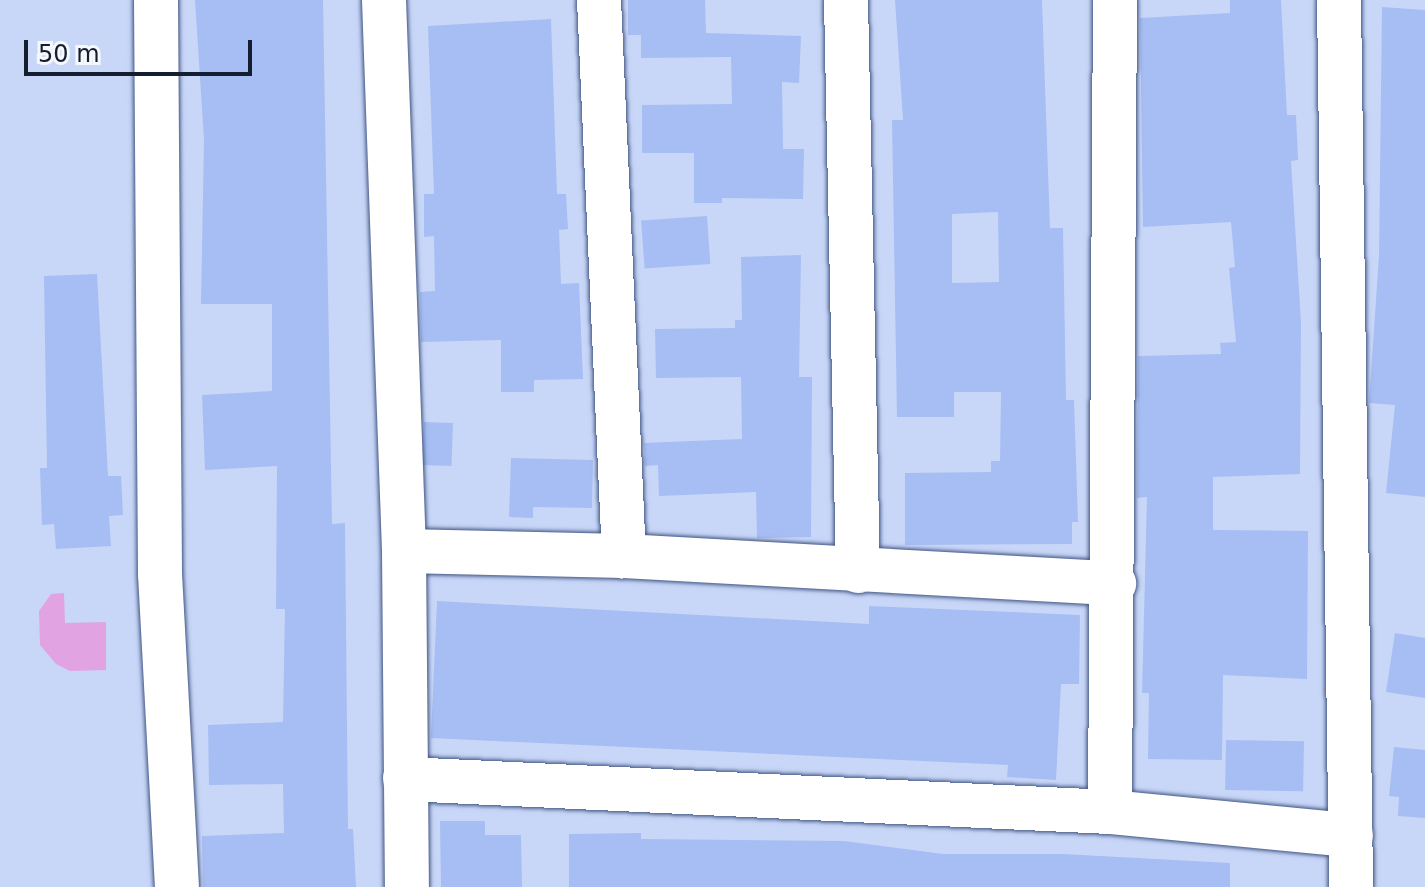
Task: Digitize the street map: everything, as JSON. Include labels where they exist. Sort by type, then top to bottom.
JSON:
[{"type":"street","points":[[156,0],[160,574],[177,887]]},
{"type":"street","points":[[384,0],[404,551],[407,887]]},
{"type":"street","points":[[599,0],[624,556]]},
{"type":"street","points":[[846,0],[858,571]]},
{"type":"street","points":[[1110,812],[1114,583],[1115,0]]},
{"type":"street","points":[[1339,0],[1351,887]]},
{"type":"street","points":[[404,551],[624,556],[1114,583]]},
{"type":"street","points":[[405,779],[1110,812],[1351,835]]},
{"type":"shaded area","points":[[64,593],[65,623],[106,622],[106,670],[70,671],[56,664],[40,645],[39,611],[51,594]]},
{"type":"building","points":[[195,0],[323,0],[332,524],[345,523],[348,829],[353,829],[356,887],[203,887],[202,836],[284,833],[283,784],[209,785],[208,725],[283,722],[285,609],[276,609],[277,466],[205,470],[202,395],[272,391],[272,304],[201,304],[204,140]]},
{"type":"building","points":[[628,0],[705,0],[706,33],[801,36],[799,83],[782,82],[783,149],[804,149],[803,199],[722,198],[722,203],[694,203],[694,153],[642,153],[642,105],[732,104],[731,57],[641,58],[641,35],[628,35]]},
{"type":"building","points":[[895,0],[1042,0],[1050,228],[1063,228],[1066,400],[1074,400],[1078,522],[1072,522],[1072,544],[905,545],[905,473],[991,472],[991,461],[1000,461],[1001,392],[954,392],[954,417],[897,417],[892,120],[903,120]],"holes":[[[998,212],[999,282],[952,283],[952,214]]]},
{"type":"building","points":[[1230,0],[1281,0],[1287,115],[1296,115],[1298,160],[1291,161],[1301,322],[1300,474],[1213,477],[1213,530],[1308,531],[1307,679],[1223,675],[1222,760],[1148,759],[1149,693],[1142,693],[1147,497],[1137,498],[1138,356],[1221,354],[1220,343],[1236,342],[1229,268],[1235,267],[1231,222],[1143,227],[1140,18],[1230,13]]},
{"type":"building","points":[[1382,7],[1425,10],[1425,497],[1386,493],[1395,405],[1369,403],[1379,256]]},
{"type":"building","points":[[551,19],[557,194],[566,194],[568,229],[559,230],[561,284],[579,283],[583,379],[534,380],[534,392],[501,392],[501,340],[421,342],[420,292],[435,291],[434,236],[424,237],[424,194],[434,194],[428,26]]},
{"type":"building","points":[[707,216],[710,264],[645,268],[641,221]]},
{"type":"building","points":[[801,255],[799,377],[812,377],[811,537],[757,538],[756,492],[659,496],[658,465],[645,466],[644,443],[742,439],[741,377],[656,378],[655,329],[735,328],[735,320],[742,320],[741,257]]},
{"type":"building","points":[[97,274],[108,476],[121,476],[123,515],[109,516],[111,546],[56,549],[54,524],[42,525],[40,468],[47,468],[44,276]]},
{"type":"building","points":[[424,422],[453,423],[451,466],[422,465]]},
{"type":"building","points":[[511,458],[593,460],[592,508],[533,507],[533,518],[509,517]]},
{"type":"building","points":[[437,601],[869,624],[869,606],[1080,615],[1079,684],[1061,684],[1056,780],[1007,777],[1008,765],[431,738]]},
{"type":"building","points":[[1395,633],[1425,638],[1425,698],[1386,692]]},
{"type":"building","points":[[1226,740],[1304,741],[1303,791],[1225,790]]},
{"type":"building","points":[[1394,747],[1425,750],[1425,818],[1398,816],[1399,797],[1389,796]]},
{"type":"building","points":[[440,821],[485,821],[485,835],[521,835],[522,887],[441,887]]},
{"type":"building","points":[[641,833],[641,839],[844,841],[943,854],[1063,854],[1230,863],[1230,887],[569,887],[569,834]]}]
